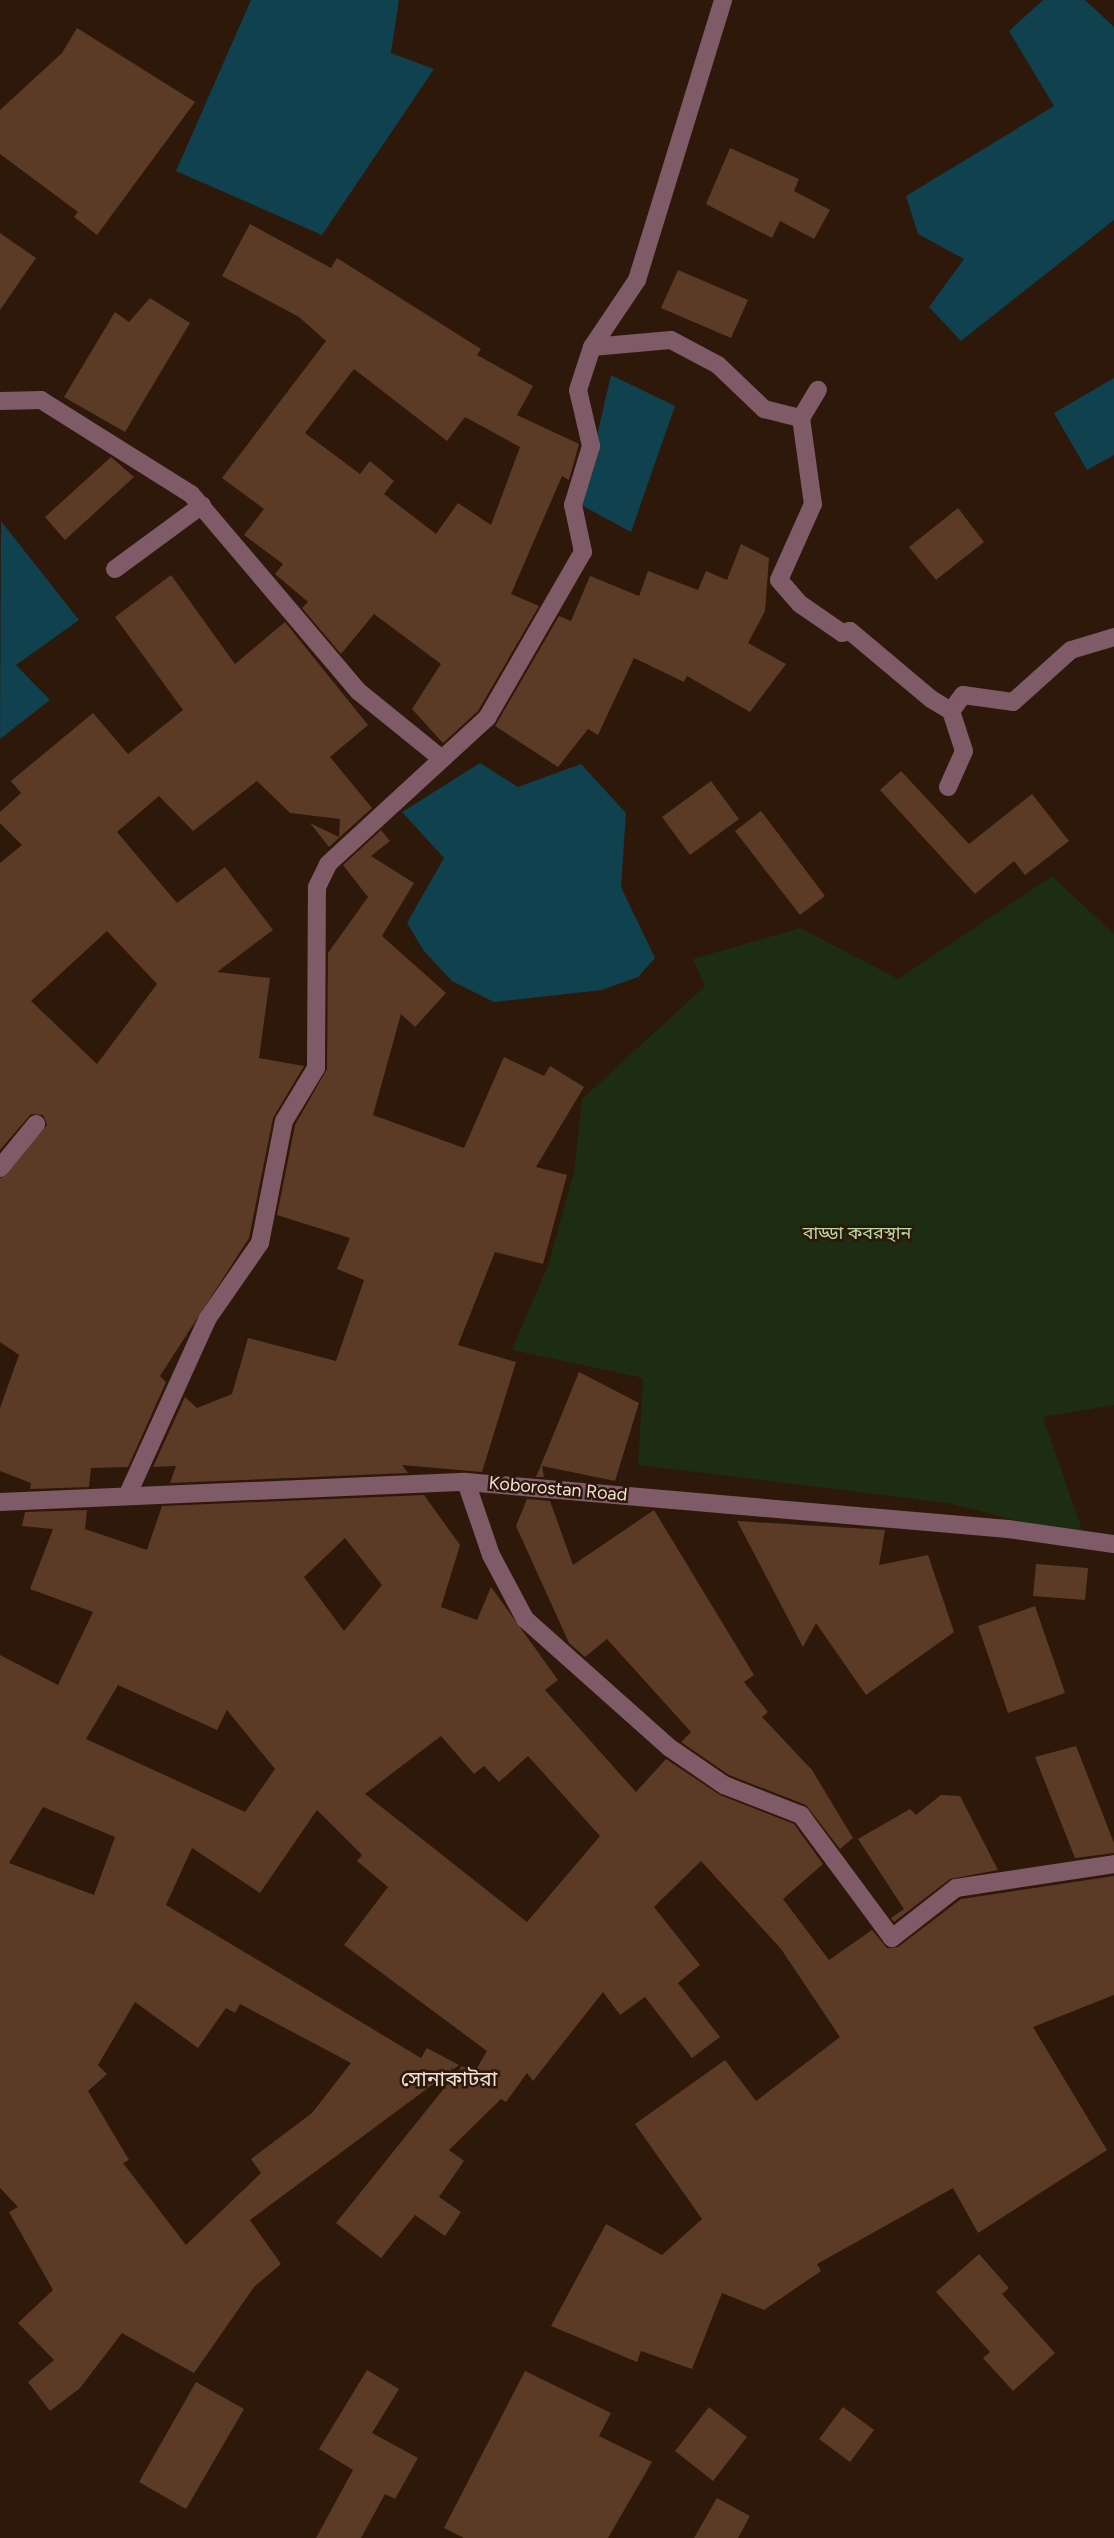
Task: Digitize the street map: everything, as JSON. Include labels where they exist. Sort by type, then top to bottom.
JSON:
[{"type":"street","points":[[128,1494],[208,1318],[260,1243],[285,1121],[316,1068],[317,887],[328,864],[487,718],[583,552],[573,505],[591,446],[578,390],[593,347],[637,280],[723,0]]},
{"type":"street","points":[[593,347],[671,340],[718,365],[764,409],[801,418]]},
{"type":"street","points":[[818,390],[801,418],[813,504],[779,580],[800,604],[842,633],[850,631],[951,711],[964,751],[948,787]]},
{"type":"street","points":[[0,401],[41,400],[202,505],[358,691],[442,759]]},
{"type":"street","points":[[115,569],[202,505]]},
{"type":"street","points":[[951,711],[963,695],[1013,702],[1071,650],[1114,637]]},
{"type":"street","points":[[0,1168],[36,1124]]},
{"type":"street","points":[[466,1482],[491,1555],[525,1619],[670,1748],[724,1785],[801,1815],[892,1938],[956,1888],[1114,1864]]},
{"type":"street","name":"Koborostan Road","points":[[0,1502],[128,1494],[466,1482],[994,1527],[1114,1544]]},
{"type":"green space","name":"বাড্ডা কবরস্থান","points":[[1052,876],[1114,934],[1114,1405],[1043,1417],[1085,1538],[948,1503],[638,1465],[643,1378],[512,1350],[549,1263],[574,1171],[582,1099],[705,986],[693,959],[800,928],[898,979]]},
{"type":"water","points":[[251,0],[399,0],[391,53],[434,69],[322,235],[176,171]]},
{"type":"water","points":[[1043,0],[1085,0],[1114,27],[1114,220],[961,341],[929,307],[964,259],[918,234],[906,196],[1054,106],[1009,31]]},
{"type":"water","points":[[611,375],[675,406],[631,532],[581,505]]},
{"type":"water","points":[[1114,378],[1114,455],[1087,470],[1054,413]]},
{"type":"water","points":[[1,521],[79,620],[16,665],[50,700],[0,739]]},
{"type":"water","points":[[480,763],[518,787],[581,764],[626,813],[621,887],[655,958],[638,977],[602,990],[494,1002],[452,981],[424,951],[407,923],[444,858],[402,812]]},
{"type":"building","points":[[77,28],[195,102],[97,235],[74,217],[78,212],[0,154],[0,110],[62,53]]},
{"type":"building","points":[[730,148],[799,179],[794,191],[830,210],[814,239],[780,221],[772,238],[706,204]]},
{"type":"building","points":[[250,224],[331,268],[337,258],[481,349],[477,355],[533,386],[517,415],[579,444],[569,480],[562,476],[511,594],[539,606],[478,711],[443,743],[412,709],[441,664],[374,614],[341,654],[302,608],[308,602],[275,574],[283,564],[244,535],[264,509],[222,478],[326,341],[299,317],[222,276]],"holes":[[[354,369],[447,441],[465,417],[520,447],[491,525],[458,503],[436,534],[384,494],[394,481],[370,461],[360,474],[305,433]]]},
{"type":"building","points":[[0,233],[36,258],[0,310]]},
{"type":"building","points":[[678,270],[748,300],[731,338],[661,308]]},
{"type":"building","points":[[150,298],[190,323],[125,432],[64,397],[115,312],[129,322]]},
{"type":"building","points":[[111,457],[134,477],[65,540],[45,517]]},
{"type":"building","points":[[958,508],[984,542],[936,580],[909,547]]},
{"type":"building","points":[[741,544],[769,558],[765,611],[748,643],[786,664],[750,712],[687,676],[684,682],[634,658],[598,735],[588,729],[558,767],[495,726],[559,616],[571,621],[590,576],[639,596],[648,571],[698,590],[706,571],[727,580]]},
{"type":"building","points":[[171,575],[235,664],[285,622],[368,725],[330,757],[372,808],[329,847],[310,823],[339,837],[340,819],[290,813],[257,781],[193,831],[159,796],[117,832],[177,903],[225,867],[273,930],[217,972],[270,978],[259,1058],[304,1066],[273,1118],[249,1238],[160,1376],[166,1382],[128,1467],[91,1468],[89,1487],[30,1489],[31,1483],[0,1471],[0,1408],[19,1355],[0,1342],[0,1179],[47,1125],[43,1115],[31,1114],[0,1150],[0,863],[22,845],[0,823],[0,812],[21,793],[11,781],[93,713],[128,754],[183,710],[115,617]],"holes":[[[107,931],[157,984],[97,1064],[31,1001]]]},
{"type":"building","points":[[901,771],[969,844],[1032,794],[1069,841],[1025,875],[1014,861],[975,894],[880,790]]},
{"type":"building","points":[[711,781],[739,819],[690,855],[662,817]]},
{"type":"building","points":[[761,811],[825,896],[800,915],[735,831]]},
{"type":"building","points":[[381,830],[390,841],[371,856],[414,883],[382,936],[446,993],[415,1027],[401,1014],[373,1115],[464,1148],[504,1057],[544,1076],[550,1066],[584,1087],[536,1167],[567,1175],[543,1264],[495,1252],[458,1345],[516,1362],[482,1472],[402,1465],[408,1473],[170,1483],[176,1466],[153,1467],[185,1397],[197,1408],[232,1394],[248,1338],[336,1361],[364,1280],[337,1269],[350,1238],[277,1215],[295,1125],[327,1069],[328,953],[368,897],[343,865]]},
{"type":"building","points":[[579,1372],[639,1403],[615,1481],[542,1466],[544,1477],[536,1477]]},
{"type":"building","points":[[424,1495],[460,1545],[441,1607],[477,1620],[491,1587],[558,1680],[545,1690],[636,1792],[666,1759],[720,1795],[794,1824],[823,1864],[783,1899],[829,1960],[872,1930],[887,1948],[898,1947],[961,1899],[1114,1876],[1114,1995],[1033,2027],[1107,2150],[978,2233],[953,2188],[817,2264],[821,2271],[764,2310],[722,2293],[692,2369],[641,2351],[637,2362],[551,2326],[606,2224],[662,2255],[702,2219],[635,2124],[725,2060],[756,2101],[840,2037],[781,1949],[701,1861],[654,1907],[700,1965],[678,1983],[720,2037],[692,2058],[645,1997],[620,2015],[603,1992],[533,2081],[527,2073],[506,2102],[501,2099],[449,2150],[464,2161],[439,2197],[461,2212],[445,2236],[415,2215],[381,2258],[336,2223],[462,2066],[474,2073],[487,2051],[344,1945],[388,1887],[357,1861],[362,1855],[317,1810],[260,1893],[192,1848],[166,1905],[421,2058],[427,2048],[459,2065],[250,2220],[281,2264],[254,2287],[194,2373],[122,2333],[80,2388],[50,2411],[28,2382],[54,2360],[18,2323],[53,2290],[9,2212],[18,2207],[0,2188],[0,1655],[58,1685],[93,1612],[30,1589],[53,1529],[22,1526],[25,1512],[87,1510],[85,1529],[147,1550],[162,1506]],"holes":[[[345,1538],[382,1585],[344,1631],[304,1577]],[[118,1685],[217,1730],[227,1710],[275,1769],[245,1812],[86,1739]],[[441,1736],[474,1774],[484,1766],[499,1782],[528,1756],[600,1836],[527,1922],[365,1794]],[[43,1807],[115,1837],[94,1895],[9,1863]],[[135,2002],[198,2048],[226,2008],[235,2013],[240,2004],[351,2063],[312,2113],[251,2159],[261,2173],[186,2245],[123,2163],[129,2160],[88,2091],[107,2074],[98,2065]]]},
{"type":"building","points":[[527,1499],[550,1501],[573,1565],[654,1510],[754,1675],[744,1682],[768,1712],[762,1717],[812,1770],[853,1838],[840,1849],[806,1805],[729,1775],[681,1742],[691,1732],[607,1639],[585,1657],[569,1643],[516,1526]]},
{"type":"building","points":[[737,1521],[885,1530],[879,1565],[928,1555],[954,1632],[866,1695],[816,1623],[803,1647]]},
{"type":"building","points":[[1036,1564],[1088,1568],[1085,1600],[1033,1596]]},
{"type":"building","points":[[1035,1606],[1065,1693],[1008,1713],[978,1626]]},
{"type":"building","points":[[1076,1746],[1114,1843],[1114,1853],[1075,1858],[1035,1757]]},
{"type":"building","points":[[941,1795],[960,1796],[998,1870],[950,1879],[894,1922],[891,1918],[904,1909],[858,1839],[910,1809],[916,1815]]},
{"type":"building","points":[[979,2254],[1009,2288],[1002,2294],[1055,2353],[1013,2391],[983,2358],[990,2352],[936,2292]]},
{"type":"building","points":[[367,2370],[399,2389],[372,2433],[418,2458],[395,2499],[385,2494],[361,2538],[316,2538],[353,2470],[319,2449]]},
{"type":"building","points":[[525,2371],[611,2413],[599,2436],[652,2462],[608,2538],[464,2538],[444,2528]]},
{"type":"building","points":[[196,2382],[244,2409],[186,2509],[139,2482]]},
{"type":"building","points":[[709,2407],[747,2437],[713,2481],[675,2451]]},
{"type":"building","points":[[843,2407],[874,2430],[850,2462],[819,2439]]},
{"type":"building","points":[[717,2498],[750,2516],[738,2538],[694,2538]]},
{"type":"district","name":"সোনাকাটরা","points":[[449,2079]]}]
